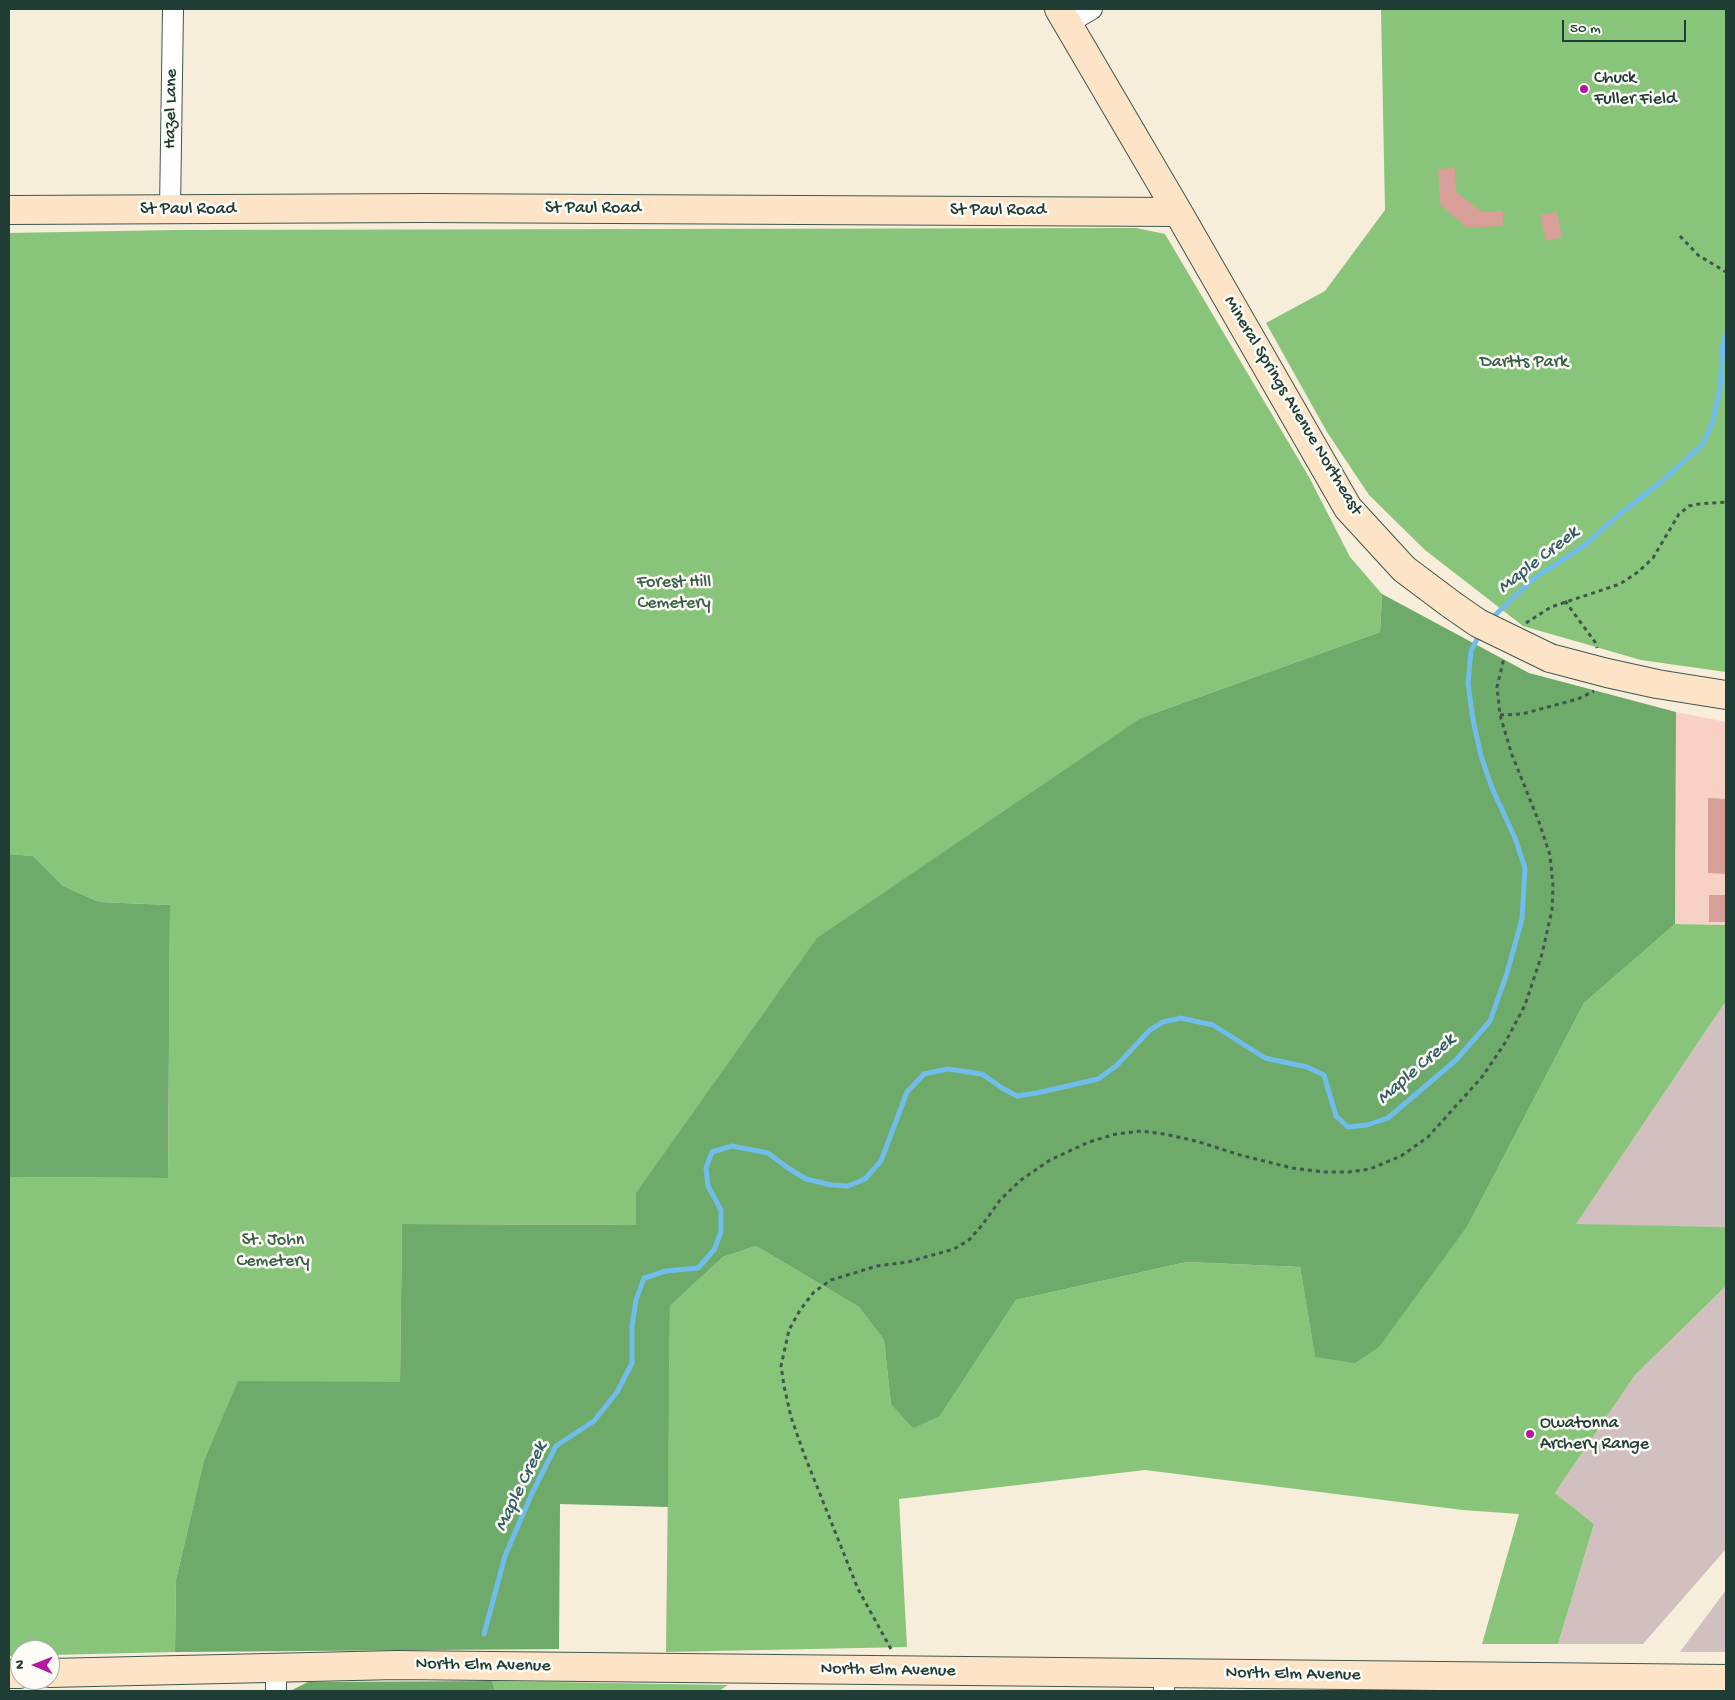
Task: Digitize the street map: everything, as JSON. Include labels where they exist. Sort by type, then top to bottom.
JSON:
[{"type":"street","name":"Hazel Lane","points":[[170,210],[173,9]]},
{"type":"street","points":[[1063,16],[1092,9]]},
{"type":"street","name":"Mineral Springs Avenue Northeast","points":[[1063,16],[1348,508],[1404,569],[1478,623],[1550,658],[1656,684],[1726,695]]},
{"type":"street","name":"St Paul Road","points":[[9,210],[426,208],[1178,212]]},
{"type":"street","name":"North Elm Avenue","points":[[60,1673],[276,1679],[397,1665],[907,1678],[1164,1682],[1726,1679]]},
{"type":"path","points":[[1680,236],[1698,254],[1726,272]]},
{"type":"path","points":[[907,1678],[858,1589],[804,1454],[792,1417],[781,1366],[789,1330],[800,1310],[814,1292],[831,1280],[877,1266],[908,1262],[954,1249],[969,1240],[1000,1200],[1021,1180],[1050,1160],[1088,1142],[1116,1134],[1141,1131],[1164,1134],[1292,1168],[1324,1172],[1349,1172],[1370,1169],[1402,1156],[1428,1137],[1482,1077],[1505,1043],[1525,1005],[1542,954],[1552,910],[1553,886],[1550,855],[1512,755],[1500,715],[1522,714],[1578,699],[1594,691],[1607,673],[1595,642],[1565,601],[1620,584],[1638,572],[1653,558],[1678,514],[1689,506],[1726,502]]},
{"type":"shaded area","points":[[1676,712],[1726,722],[1726,925],[1675,924]]},
{"type":"shaded area","points":[[1724,1004],[1726,1004],[1726,1227],[1575,1225]]},
{"type":"shaded area","points":[[1726,1286],[1726,1549],[1643,1644],[1558,1644],[1594,1524],[1555,1493],[1635,1375]]},
{"type":"shaded area","points":[[1726,1590],[1726,1652],[1680,1652]]},
{"type":"green space","name":"Dartts Park","points":[[1381,9],[1726,9],[1726,672],[1641,660],[1523,626],[1425,550],[1369,495],[1327,432],[1266,323],[1325,291],[1385,210]]},
{"type":"green space","name":"Forest Hill Cemetery","points":[[1136,228],[1165,234],[1309,477],[1350,557],[1382,594],[1380,632],[1141,718],[636,1225],[402,1224],[400,1383],[238,1382],[204,1460],[176,1580],[175,1652],[60,1655],[60,1640],[10,1640],[9,1656],[9,1177],[168,1178],[170,905],[99,902],[63,886],[33,856],[9,854],[9,233],[175,230]]},
{"type":"green space","points":[[1382,594],[1529,673],[1676,712],[1675,924],[1584,1003],[1468,1225],[1379,1347],[1355,1363],[1315,1357],[1300,1267],[1187,1262],[1016,1300],[940,1416],[913,1428],[891,1404],[884,1340],[859,1307],[756,1246],[723,1257],[670,1306],[668,1507],[560,1504],[559,1649],[175,1652],[176,1580],[204,1460],[238,1381],[400,1382],[402,1224],[636,1225],[636,1193],[817,938],[1141,718],[1380,632]]},
{"type":"green space","points":[[9,854],[33,856],[63,886],[99,902],[170,905],[168,1178],[9,1177]]},
{"type":"green space","points":[[1675,924],[1726,925],[1726,1004],[1724,1004],[1576,1224],[1726,1227],[1726,1286],[1635,1375],[1555,1493],[1594,1524],[1558,1644],[1482,1644],[1519,1514],[1463,1510],[1145,1470],[899,1499],[907,1647],[666,1652],[670,1306],[723,1257],[756,1246],[859,1307],[884,1340],[891,1404],[940,1416],[1016,1300],[1187,1262],[1300,1267],[1315,1356],[1468,1225],[1584,1003]]},
{"type":"green space","points":[[492,1681],[728,1685],[719,1691],[495,1691]]},
{"type":"green space","points":[[492,1681],[495,1691],[290,1691],[308,1682]]},
{"type":"building","points":[[1455,168],[1456,192],[1482,212],[1503,211],[1503,226],[1467,228],[1440,204],[1438,169]]},
{"type":"building","points":[[1557,212],[1562,237],[1546,241],[1540,215]]},
{"type":"building","points":[[1708,798],[1726,799],[1726,874],[1708,873]]},
{"type":"building","points":[[1709,895],[1726,895],[1726,922],[1709,922]]},
{"type":"waterway","name":"Maple Creek","points":[[1491,619],[1533,579],[1585,545],[1617,516],[1661,482],[1703,444],[1712,424],[1720,389],[1723,343],[1726,334]]},
{"type":"waterway","name":"Maple Creek","points":[[484,1634],[505,1556],[533,1491],[556,1446],[594,1421],[617,1392],[632,1363],[632,1326],[636,1300],[644,1278],[666,1271],[698,1268],[714,1250],[721,1232],[721,1210],[708,1186],[706,1168],[712,1152],[732,1146],[768,1153],[806,1179],[831,1185],[848,1186],[865,1179],[881,1161],[907,1092],[924,1074],[948,1069],[982,1074],[1017,1096],[1037,1093],[1098,1079],[1116,1066],[1150,1030],[1163,1022],[1181,1018],[1213,1025],[1265,1058],[1307,1067],[1324,1075],[1336,1116],[1348,1127],[1367,1125],[1388,1118],[1456,1060],[1490,1021],[1507,973],[1522,919],[1525,868],[1515,838],[1492,788],[1481,756],[1473,720],[1468,683],[1471,651],[1480,633]]},
{"type":"place","name":"Chuck Fuller Field","points":[[1584,89]]},
{"type":"place","name":"Owatonna Archery Range","points":[[1530,1434]]},
{"type":"park label","name":"St. John Cemetery","points":[[273,1251]]}]
